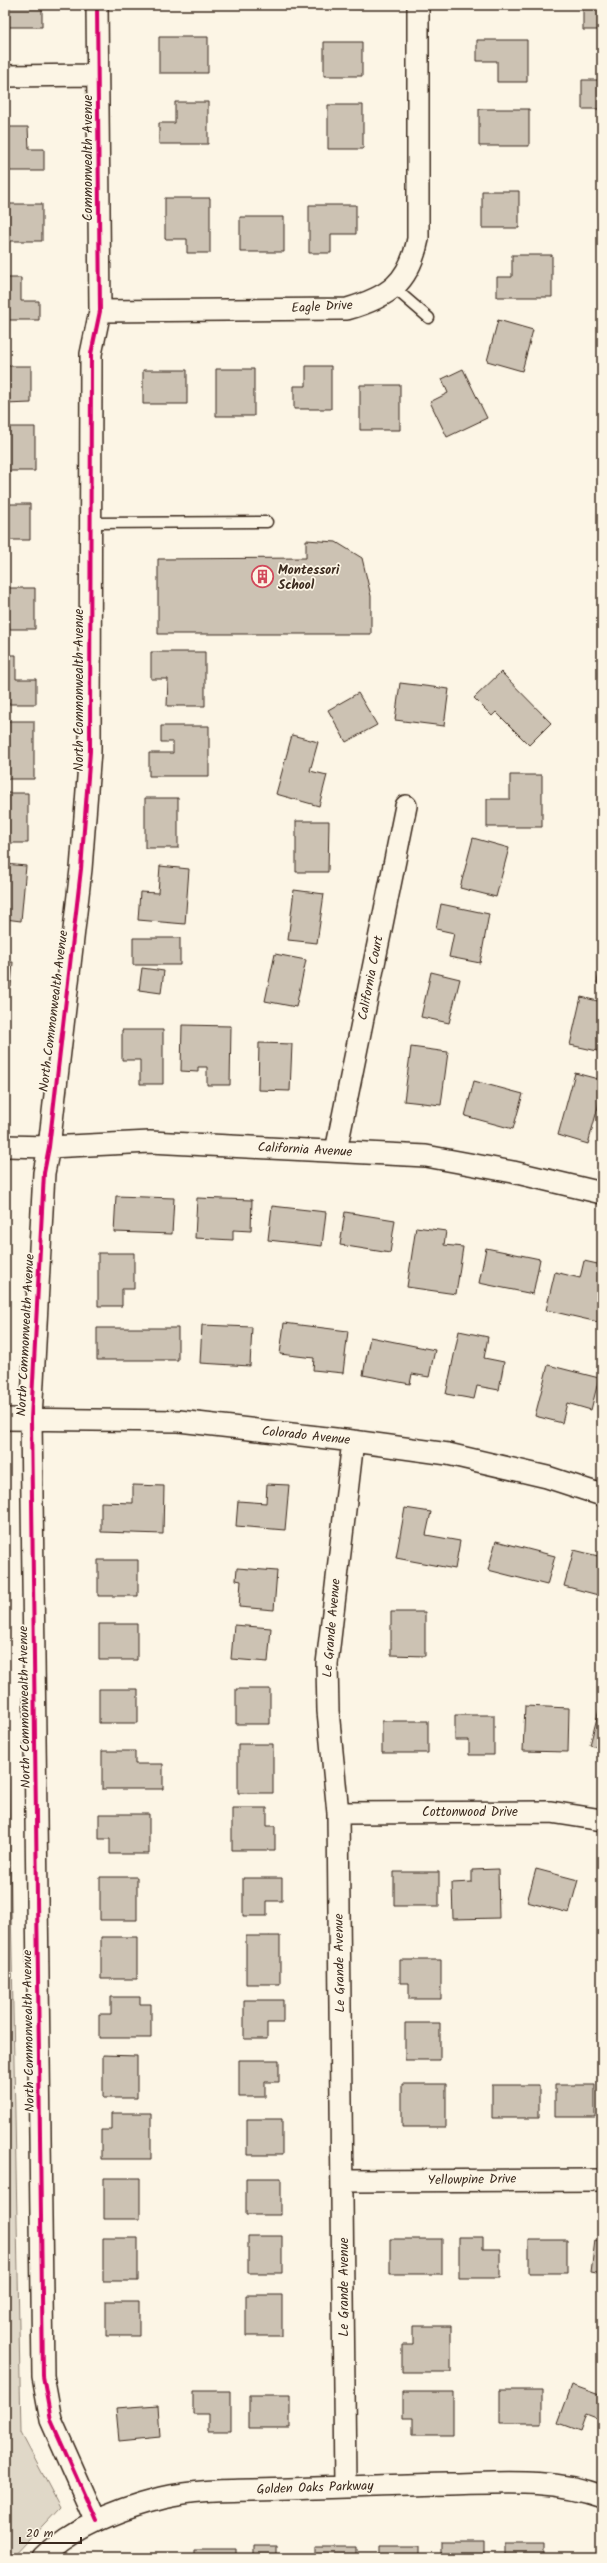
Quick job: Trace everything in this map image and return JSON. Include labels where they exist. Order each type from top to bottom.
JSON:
[{"type":"street","name":"Commonwealth Avenue","points":[[97,5],[100,311]]},
{"type":"street","name":"Eagle Drive","points":[[100,311],[347,309],[367,303],[393,287],[413,261],[418,238],[418,5]]},
{"type":"street","points":[[5,76],[97,75]]},
{"type":"street","name":"North Commonwealth Avenue","points":[[96,2521],[50,2420],[43,2376],[31,1419],[44,1173],[49,1147],[81,868],[90,752],[88,625],[91,523],[91,354],[100,311]]},
{"type":"street","name":"California Court","points":[[336,1151],[406,806]]},
{"type":"street","name":"California Avenue","points":[[5,1146],[49,1147],[150,1142],[426,1156],[514,1172],[602,1193]]},
{"type":"street","name":"Colorado Avenue","points":[[5,1419],[179,1421],[353,1441],[448,1454],[547,1477],[602,1495]]},
{"type":"street","name":"Le Grande Avenue","points":[[345,2486],[338,1814],[328,1711],[327,1664],[353,1441]]},
{"type":"street","name":"Cottonwood Drive","points":[[338,1814],[551,1812],[602,1820]]},
{"type":"street","name":"Yellowpine Drive","points":[[343,2181],[602,2180]]},
{"type":"street","name":"Golden Oaks Parkway","points":[[42,2558],[67,2538],[96,2521],[163,2498],[202,2493],[345,2486],[556,2484],[582,2489],[602,2496]]},
{"type":"lane","points":[[393,287],[429,318]]},
{"type":"lane","points":[[91,523],[267,522]]},
{"type":"shaded area","points":[[5,1584],[21,2433],[60,2507],[12,2558],[5,2558]]},
{"type":"building","points":[[7,5],[42,5],[42,27],[7,27]]},
{"type":"building","points":[[326,5],[362,5],[362,9],[326,8]]},
{"type":"building","points":[[528,5],[528,6],[479,6]]},
{"type":"building","points":[[583,8],[602,8],[602,30],[583,30]]},
{"type":"building","points":[[159,37],[208,37],[208,73],[159,73]]},
{"type":"building","points":[[477,40],[527,40],[527,82],[497,82],[497,61],[477,61]]},
{"type":"building","points":[[324,42],[362,42],[362,76],[324,76]]},
{"type":"building","points":[[582,80],[602,80],[602,109],[582,109]]},
{"type":"building","points":[[175,102],[208,102],[208,144],[159,144],[159,123],[175,123]]},
{"type":"building","points":[[328,105],[363,105],[363,149],[328,149]]},
{"type":"building","points":[[479,109],[529,109],[529,146],[479,146]]},
{"type":"building","points":[[5,127],[28,127],[29,149],[44,149],[44,171],[5,171]]},
{"type":"building","points":[[482,191],[519,191],[519,228],[482,228]]},
{"type":"building","points":[[165,198],[210,198],[210,253],[187,253],[187,239],[165,239]]},
{"type":"building","points":[[5,204],[42,204],[42,241],[5,241]]},
{"type":"building","points":[[309,205],[356,205],[356,234],[331,234],[331,253],[309,253]]},
{"type":"building","points":[[240,217],[284,217],[284,252],[240,252]]},
{"type":"building","points":[[512,255],[552,255],[552,297],[497,297],[497,277],[512,277]]},
{"type":"building","points":[[5,278],[21,278],[21,301],[39,301],[39,320],[5,320]]},
{"type":"building","points":[[498,320],[533,330],[522,371],[487,361]]},
{"type":"building","points":[[5,366],[31,366],[31,403],[5,404]]},
{"type":"building","points":[[306,366],[331,366],[331,409],[294,409],[294,386],[306,386]]},
{"type":"building","points":[[216,369],[254,369],[254,416],[216,416]]},
{"type":"building","points":[[463,369],[487,418],[447,437],[430,402],[448,393],[442,379]]},
{"type":"building","points":[[143,370],[187,370],[187,404],[143,404]]},
{"type":"building","points":[[360,385],[400,385],[400,430],[360,430]]},
{"type":"building","points":[[5,427],[35,427],[35,471],[5,471]]},
{"type":"building","points":[[5,504],[30,504],[30,540],[5,540]]},
{"type":"building","name":"Montessori School","points":[[306,540],[336,542],[362,558],[371,596],[371,634],[158,634],[158,559],[306,558]]},
{"type":"building","points":[[5,588],[35,588],[35,629],[5,629]]},
{"type":"building","points":[[151,652],[205,652],[205,706],[167,706],[168,679],[151,679]]},
{"type":"building","points":[[5,655],[16,655],[16,679],[36,679],[36,704],[5,704]]},
{"type":"building","points":[[501,672],[551,723],[529,745],[496,712],[492,716],[474,698]]},
{"type":"building","points":[[400,683],[449,689],[444,726],[395,720]]},
{"type":"building","points":[[358,693],[377,725],[346,742],[328,710]]},
{"type":"building","points":[[6,721],[34,721],[34,779],[6,779]]},
{"type":"building","points":[[161,726],[209,726],[209,776],[149,776],[149,753],[173,753],[173,742],[161,742]]},
{"type":"building","points":[[292,735],[318,742],[310,771],[327,775],[319,806],[276,794]]},
{"type":"building","points":[[510,775],[542,775],[542,827],[487,827],[487,799],[510,799]]},
{"type":"building","points":[[5,793],[28,793],[28,843],[5,843]]},
{"type":"building","points":[[145,798],[178,798],[178,848],[145,848]]},
{"type":"building","points":[[296,821],[329,821],[328,872],[296,872]]},
{"type":"building","points":[[473,838],[509,848],[496,897],[460,888]]},
{"type":"building","points":[[5,864],[26,866],[21,921],[5,919]]},
{"type":"building","points":[[160,866],[189,869],[185,924],[138,920],[140,892],[158,893]]},
{"type":"building","points":[[294,890],[324,894],[317,943],[288,940]]},
{"type":"building","points":[[441,904],[489,914],[480,963],[449,957],[454,933],[436,929]]},
{"type":"building","points":[[133,938],[180,938],[180,965],[133,965]]},
{"type":"building","points":[[275,954],[306,960],[296,1007],[265,1001]]},
{"type":"building","points":[[602,957],[602,984],[597,983]]},
{"type":"building","points":[[5,962],[13,962],[11,987],[5,987]]},
{"type":"building","points":[[142,968],[164,971],[161,993],[139,990]]},
{"type":"building","points":[[431,972],[460,979],[449,1023],[421,1017]]},
{"type":"building","points":[[581,997],[602,1002],[602,1052],[570,1045]]},
{"type":"building","points":[[182,1025],[231,1026],[230,1085],[207,1085],[207,1067],[198,1067],[198,1072],[181,1071]]},
{"type":"building","points":[[122,1030],[163,1030],[163,1084],[140,1084],[140,1060],[122,1060]]},
{"type":"building","points":[[259,1043],[292,1044],[290,1091],[258,1090]]},
{"type":"building","points":[[411,1047],[448,1052],[441,1105],[404,1101]]},
{"type":"building","points":[[575,1073],[602,1080],[602,1092],[588,1144],[558,1135]]},
{"type":"building","points":[[474,1081],[523,1094],[513,1129],[465,1116]]},
{"type":"building","points":[[116,1196],[174,1198],[172,1234],[114,1232]]},
{"type":"building","points":[[197,1198],[252,1200],[251,1231],[233,1230],[233,1240],[195,1238]]},
{"type":"building","points":[[272,1206],[326,1212],[322,1246],[268,1240]]},
{"type":"building","points":[[345,1212],[395,1220],[390,1253],[340,1245]]},
{"type":"building","points":[[416,1227],[446,1231],[444,1245],[463,1247],[456,1294],[407,1287]]},
{"type":"building","points":[[486,1248],[540,1259],[533,1294],[479,1283]]},
{"type":"building","points":[[98,1253],[134,1253],[134,1289],[122,1289],[122,1306],[98,1306]]},
{"type":"building","points":[[584,1261],[602,1265],[602,1303],[598,1322],[546,1310],[555,1272],[580,1278]]},
{"type":"building","points":[[284,1323],[348,1331],[343,1373],[313,1370],[314,1358],[280,1354]]},
{"type":"building","points":[[202,1325],[252,1327],[250,1366],[200,1363]]},
{"type":"building","points":[[97,1328],[178,1328],[178,1360],[97,1360]]},
{"type":"building","points":[[459,1331],[488,1337],[484,1358],[504,1362],[499,1390],[477,1386],[474,1399],[446,1394]]},
{"type":"building","points":[[370,1337],[435,1350],[429,1377],[412,1374],[410,1384],[363,1375]]},
{"type":"building","points":[[548,1365],[599,1378],[591,1410],[567,1403],[562,1423],[535,1416]]},
{"type":"building","points":[[267,1484],[289,1485],[285,1530],[236,1526],[238,1501],[266,1503]]},
{"type":"building","points":[[133,1485],[164,1486],[163,1534],[101,1532],[101,1502],[133,1503]]},
{"type":"building","points":[[405,1508],[431,1512],[426,1535],[460,1541],[455,1569],[396,1558]]},
{"type":"building","points":[[496,1541],[555,1556],[547,1585],[488,1570]]},
{"type":"building","points":[[574,1550],[602,1557],[602,1596],[564,1586]]},
{"type":"building","points":[[98,1560],[138,1560],[138,1596],[98,1596]]},
{"type":"building","points":[[237,1568],[277,1571],[274,1610],[239,1607],[241,1581],[236,1580]]},
{"type":"building","points":[[391,1612],[425,1612],[425,1656],[391,1655]]},
{"type":"building","points":[[99,1624],[137,1624],[137,1660],[99,1660]]},
{"type":"building","points":[[234,1625],[271,1628],[268,1662],[231,1659]]},
{"type":"building","points":[[99,1689],[138,1689],[138,1723],[99,1723]]},
{"type":"building","points":[[236,1689],[270,1689],[270,1724],[236,1724]]},
{"type":"building","points":[[525,1706],[569,1708],[568,1752],[523,1751]]},
{"type":"building","points":[[599,1710],[602,1710],[602,1748],[590,1745]]},
{"type":"building","points":[[455,1715],[494,1715],[494,1755],[469,1755],[469,1740],[455,1740]]},
{"type":"building","points":[[382,1721],[428,1721],[428,1753],[382,1753]]},
{"type":"building","points":[[238,1744],[273,1744],[273,1793],[238,1793]]},
{"type":"building","points":[[102,1751],[135,1751],[135,1764],[163,1764],[163,1789],[102,1789]]},
{"type":"building","points":[[232,1808],[267,1808],[267,1826],[275,1826],[275,1850],[232,1850]]},
{"type":"building","points":[[99,1814],[149,1814],[149,1854],[110,1854],[110,1839],[99,1839]]},
{"type":"building","points":[[498,1869],[499,1918],[453,1919],[452,1883],[472,1882],[472,1870]]},
{"type":"building","points":[[536,1869],[578,1880],[569,1913],[527,1902]]},
{"type":"building","points":[[394,1872],[439,1872],[439,1906],[394,1906]]},
{"type":"building","points":[[100,1877],[137,1877],[137,1920],[100,1920]]},
{"type":"building","points":[[243,1878],[282,1878],[282,1901],[267,1901],[267,1916],[243,1916]]},
{"type":"building","points":[[246,1936],[280,1936],[280,1984],[246,1984]]},
{"type":"building","points":[[101,1937],[137,1937],[137,1979],[101,1979]]},
{"type":"building","points":[[400,1960],[441,1960],[441,1999],[409,1999],[409,1983],[400,1983]]},
{"type":"building","points":[[111,1997],[140,1997],[140,2004],[151,2004],[151,2038],[99,2038],[99,2014],[111,2014]]},
{"type":"building","points":[[244,2000],[283,2000],[283,2023],[267,2023],[267,2039],[244,2039]]},
{"type":"building","points":[[405,2023],[440,2023],[440,2060],[405,2060]]},
{"type":"building","points":[[103,2055],[137,2056],[137,2098],[103,2098]]},
{"type":"building","points":[[239,2060],[279,2060],[279,2082],[265,2082],[265,2097],[239,2097]]},
{"type":"building","points":[[402,2084],[446,2084],[446,2127],[402,2127]]},
{"type":"building","points":[[492,2085],[539,2085],[539,2118],[492,2118]]},
{"type":"building","points":[[555,2085],[595,2085],[595,2117],[555,2117]]},
{"type":"building","points":[[111,2113],[151,2113],[151,2159],[101,2159],[101,2130],[111,2130]]},
{"type":"building","points":[[247,2119],[282,2119],[282,2155],[247,2155]]},
{"type":"building","points":[[104,2178],[140,2178],[140,2219],[104,2219]]},
{"type":"building","points":[[246,2178],[281,2178],[281,2215],[246,2215]]},
{"type":"building","points":[[248,2236],[282,2236],[282,2273],[248,2273]]},
{"type":"building","points":[[459,2237],[483,2237],[483,2249],[500,2249],[500,2278],[459,2278]]},
{"type":"building","points":[[103,2238],[138,2238],[138,2281],[103,2281]]},
{"type":"building","points":[[390,2239],[442,2239],[442,2274],[390,2274]]},
{"type":"building","points":[[529,2240],[567,2240],[567,2273],[529,2273]]},
{"type":"building","points":[[595,2240],[602,2241],[602,2274],[591,2272]]},
{"type":"building","points":[[246,2295],[282,2295],[282,2336],[246,2336]]},
{"type":"building","points":[[106,2301],[139,2301],[139,2336],[106,2336]]},
{"type":"building","points":[[413,2326],[451,2326],[451,2372],[402,2372],[402,2345],[413,2345]]},
{"type":"building","points":[[572,2385],[602,2396],[602,2411],[599,2419],[586,2414],[580,2431],[558,2423]]},
{"type":"building","points":[[500,2390],[542,2390],[542,2423],[500,2423]]},
{"type":"building","points":[[193,2391],[231,2391],[231,2431],[208,2431],[208,2414],[193,2414]]},
{"type":"building","points":[[403,2392],[453,2392],[453,2435],[413,2435],[413,2418],[403,2418]]},
{"type":"building","points":[[249,2395],[290,2395],[290,2428],[249,2428]]},
{"type":"building","points":[[158,2405],[160,2437],[119,2441],[116,2408]]},
{"type":"building","points":[[440,2542],[483,2542],[483,2558],[440,2558]]},
{"type":"building","points":[[505,2544],[544,2544],[544,2558],[505,2558]]},
{"type":"building","points":[[254,2546],[277,2546],[277,2556],[294,2558],[254,2558]]},
{"type":"building","points":[[380,2546],[419,2546],[419,2558],[380,2558]]},
{"type":"building","points":[[316,2547],[356,2547],[356,2558],[316,2558]]},
{"type":"building","points":[[195,2549],[236,2549],[236,2558],[195,2558]]},
{"type":"cycle path","points":[[96,2521],[51,2420],[43,2376],[31,1419],[44,1173],[49,1147],[81,869],[90,751],[91,354],[100,311],[97,5]]},
{"type":"place","name":"Montessori School","points":[[262,577]]}]
